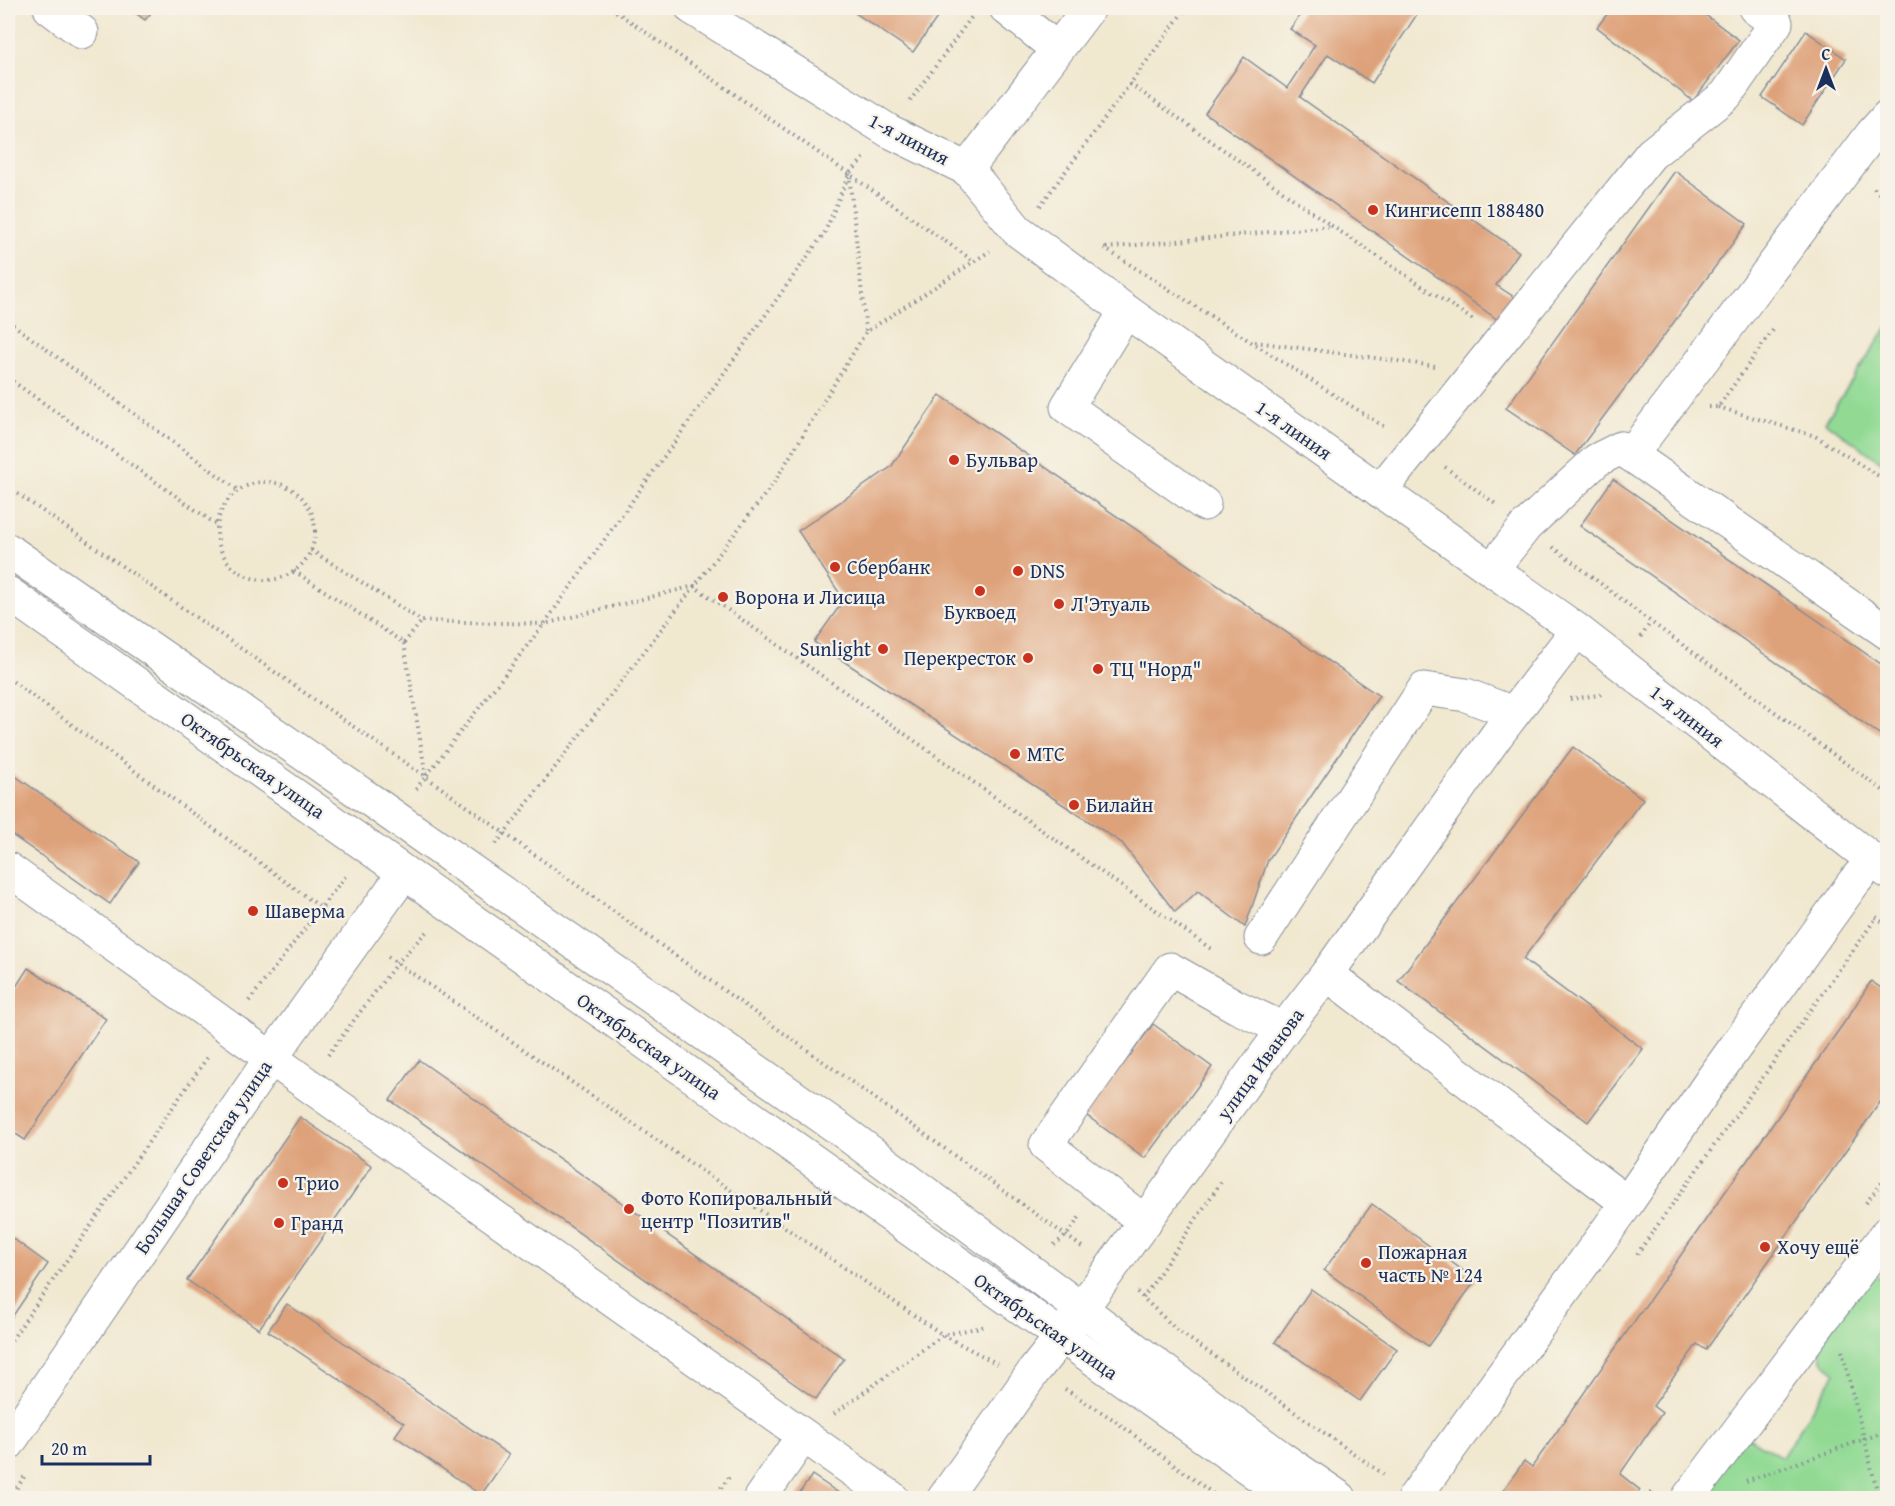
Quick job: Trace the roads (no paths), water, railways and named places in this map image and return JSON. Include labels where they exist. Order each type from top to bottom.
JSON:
[{"type":"street","points":[[50,8],[82,32]]},
{"type":"street","name":"1-я линия","points":[[692,8],[889,130],[967,169],[1017,230],[1126,311],[1577,630],[1880,867]]},
{"type":"street","points":[[1006,8],[1057,49]]},
{"type":"street","points":[[967,169],[1089,8]]},
{"type":"street","points":[[1380,491],[1652,154],[1726,95],[1776,23],[1755,8]]},
{"type":"street","points":[[1631,455],[1887,116]]},
{"type":"street","points":[[1126,311],[1067,407],[1204,504]]},
{"type":"street","points":[[1492,569],[1526,526],[1597,460],[1621,448],[1887,633]]},
{"type":"street","points":[[8,550],[376,804],[840,1130],[1280,1457],[1340,1498]]},
{"type":"street","name":"Октябрьская улица","points":[[8,593],[1291,1498]]},
{"type":"street","name":"улица Иванова","points":[[944,1498],[1284,1029],[1327,975],[1513,713],[1577,630]]},
{"type":"street","points":[[1261,938],[1424,689],[1466,695],[1513,713]]},
{"type":"street","points":[[1415,1497],[1854,882],[1880,867]]},
{"type":"street","points":[[8,869],[891,1498]]},
{"type":"street","name":"Большая Советская улица","points":[[8,1444],[271,1058],[404,873]]},
{"type":"street","points":[[1144,1222],[1046,1145],[1170,969],[1237,1007],[1284,1029]]},
{"type":"street","points":[[1327,975],[1627,1203]]},
{"type":"street","points":[[1688,1498],[1887,1232]]},
{"type":"street","points":[[760,1498],[803,1436]]},
{"type":"place","name":"Кингисепп 188480","points":[[1373,210]]},
{"type":"place","name":"Бульвар","points":[[954,460]]},
{"type":"place","name":"Сбербанк","points":[[835,567]]},
{"type":"place","name":"DNS","points":[[1018,571]]},
{"type":"place","name":"Буквоед","points":[[980,591]]},
{"type":"place","name":"Ворона и Лисица","points":[[723,597]]},
{"type":"place","name":"Л'Этуаль","points":[[1059,604]]},
{"type":"place","name":"Sunlight","points":[[883,649]]},
{"type":"place","name":"Перекресток","points":[[1028,658]]},
{"type":"place","name":"ТЦ \"Норд\"","points":[[1098,669]]},
{"type":"place","name":"МТС","points":[[1015,754]]},
{"type":"place","name":"Билайн","points":[[1074,805]]},
{"type":"place","name":"Шаверма","points":[[253,911]]},
{"type":"place","name":"Трио","points":[[283,1183]]},
{"type":"place","name":"Фото Копировальный центр \"Позитив\"","points":[[629,1209]]},
{"type":"place","name":"Гранд","points":[[279,1223]]},
{"type":"place","name":"Хочу ещё","points":[[1765,1247]]},
{"type":"place","name":"Пожарная часть № 124","points":[[1366,1263]]}]
